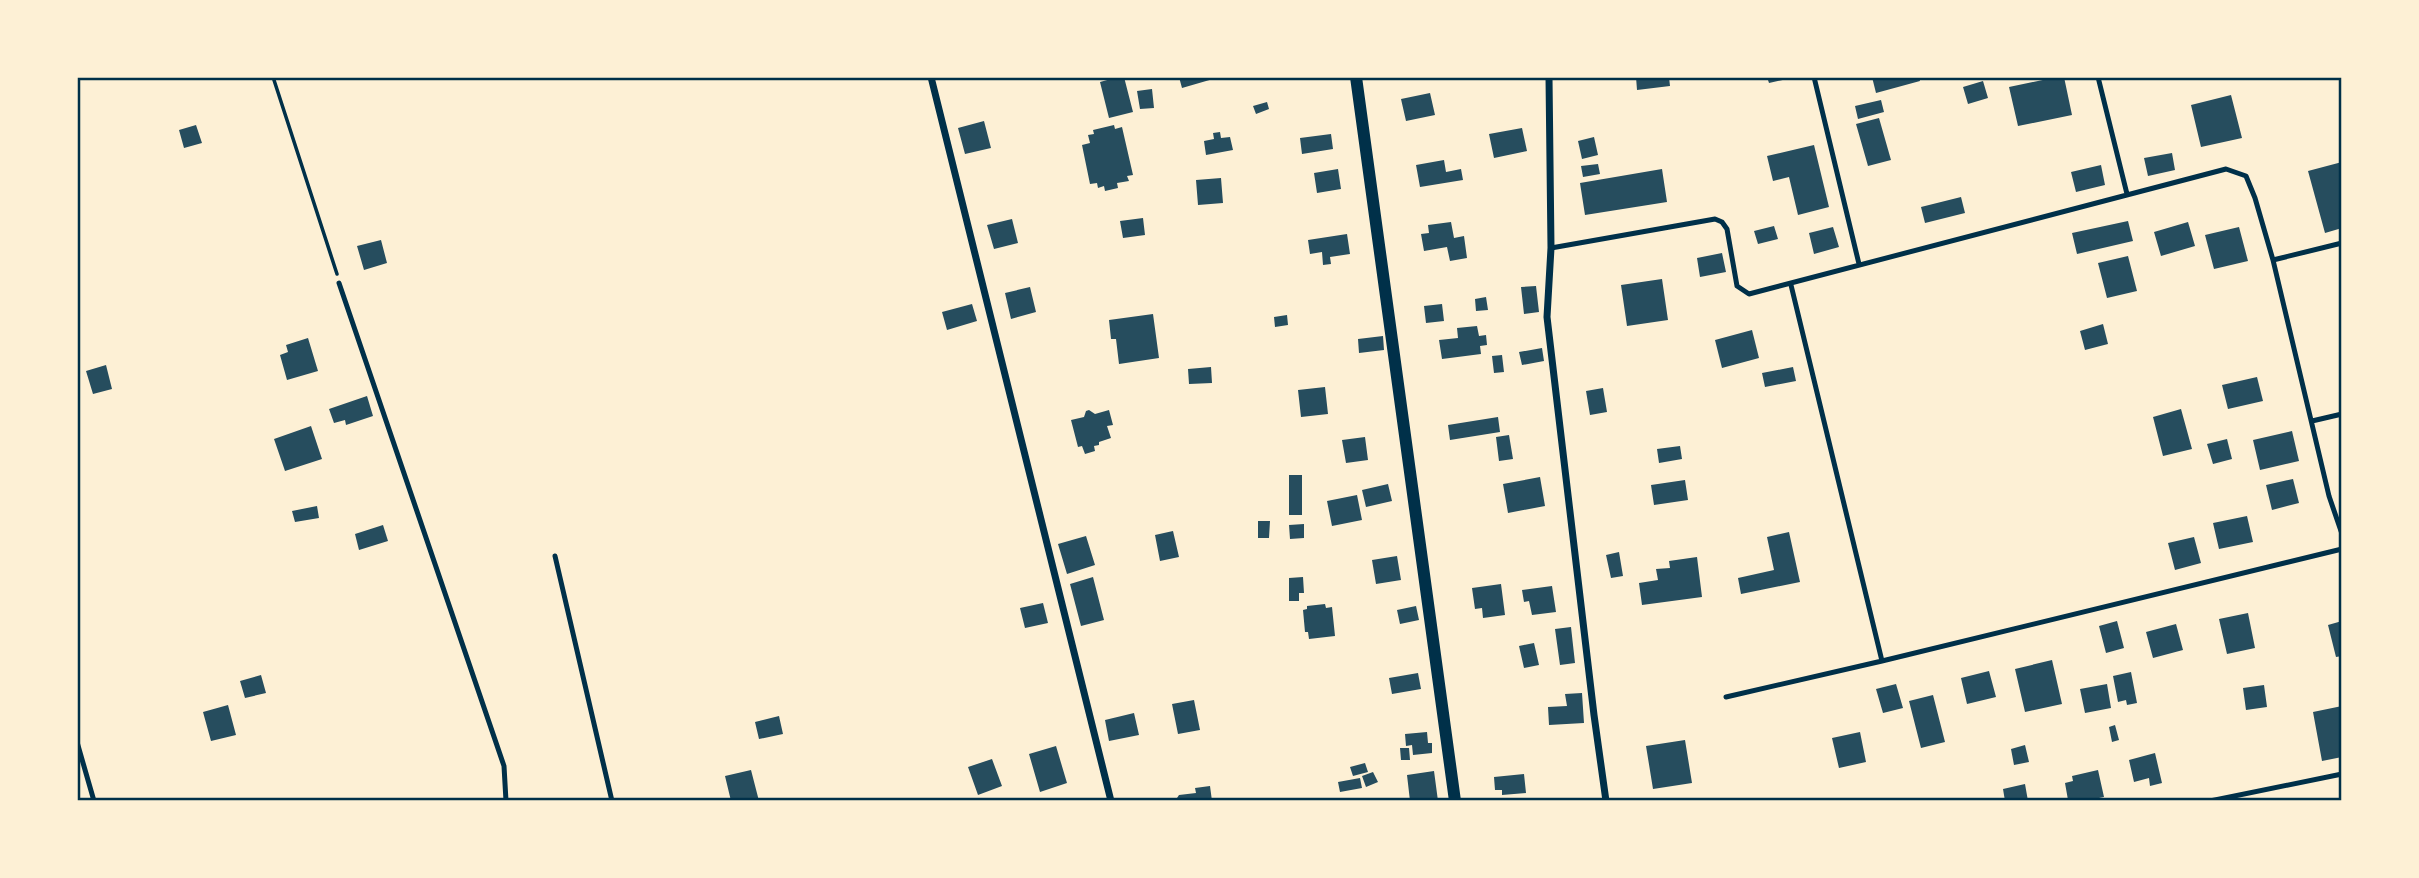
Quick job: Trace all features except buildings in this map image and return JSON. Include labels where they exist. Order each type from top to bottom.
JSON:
[{"type":"street","points":[[931,77],[1111,801]]},
{"type":"street","points":[[1356,77],[1455,801]]},
{"type":"street","points":[[1549,77],[1551,248],[1547,317],[1606,801]]},
{"type":"lane","points":[[1814,77],[1859,264]]},
{"type":"lane","points":[[2098,77],[2127,194]]},
{"type":"lane","points":[[1551,248],[1714,219],[1722,222],[1727,229],[1737,286],[1749,294],[2226,169],[2246,176],[2273,260],[2329,496],[2342,534]]},
{"type":"lane","points":[[2273,260],[2342,243]]},
{"type":"lane","points":[[339,283],[503,766],[506,801]]},
{"type":"lane","points":[[1791,285],[1882,661]]},
{"type":"lane","points":[[2312,421],[2342,414]]},
{"type":"lane","points":[[1726,697],[2342,549]]},
{"type":"lane","points":[[555,556],[612,801]]},
{"type":"lane","points":[[77,743],[94,801]]},
{"type":"lane","points":[[2210,801],[2342,774]]},
{"type":"path","points":[[273,77],[339,283]]}]
